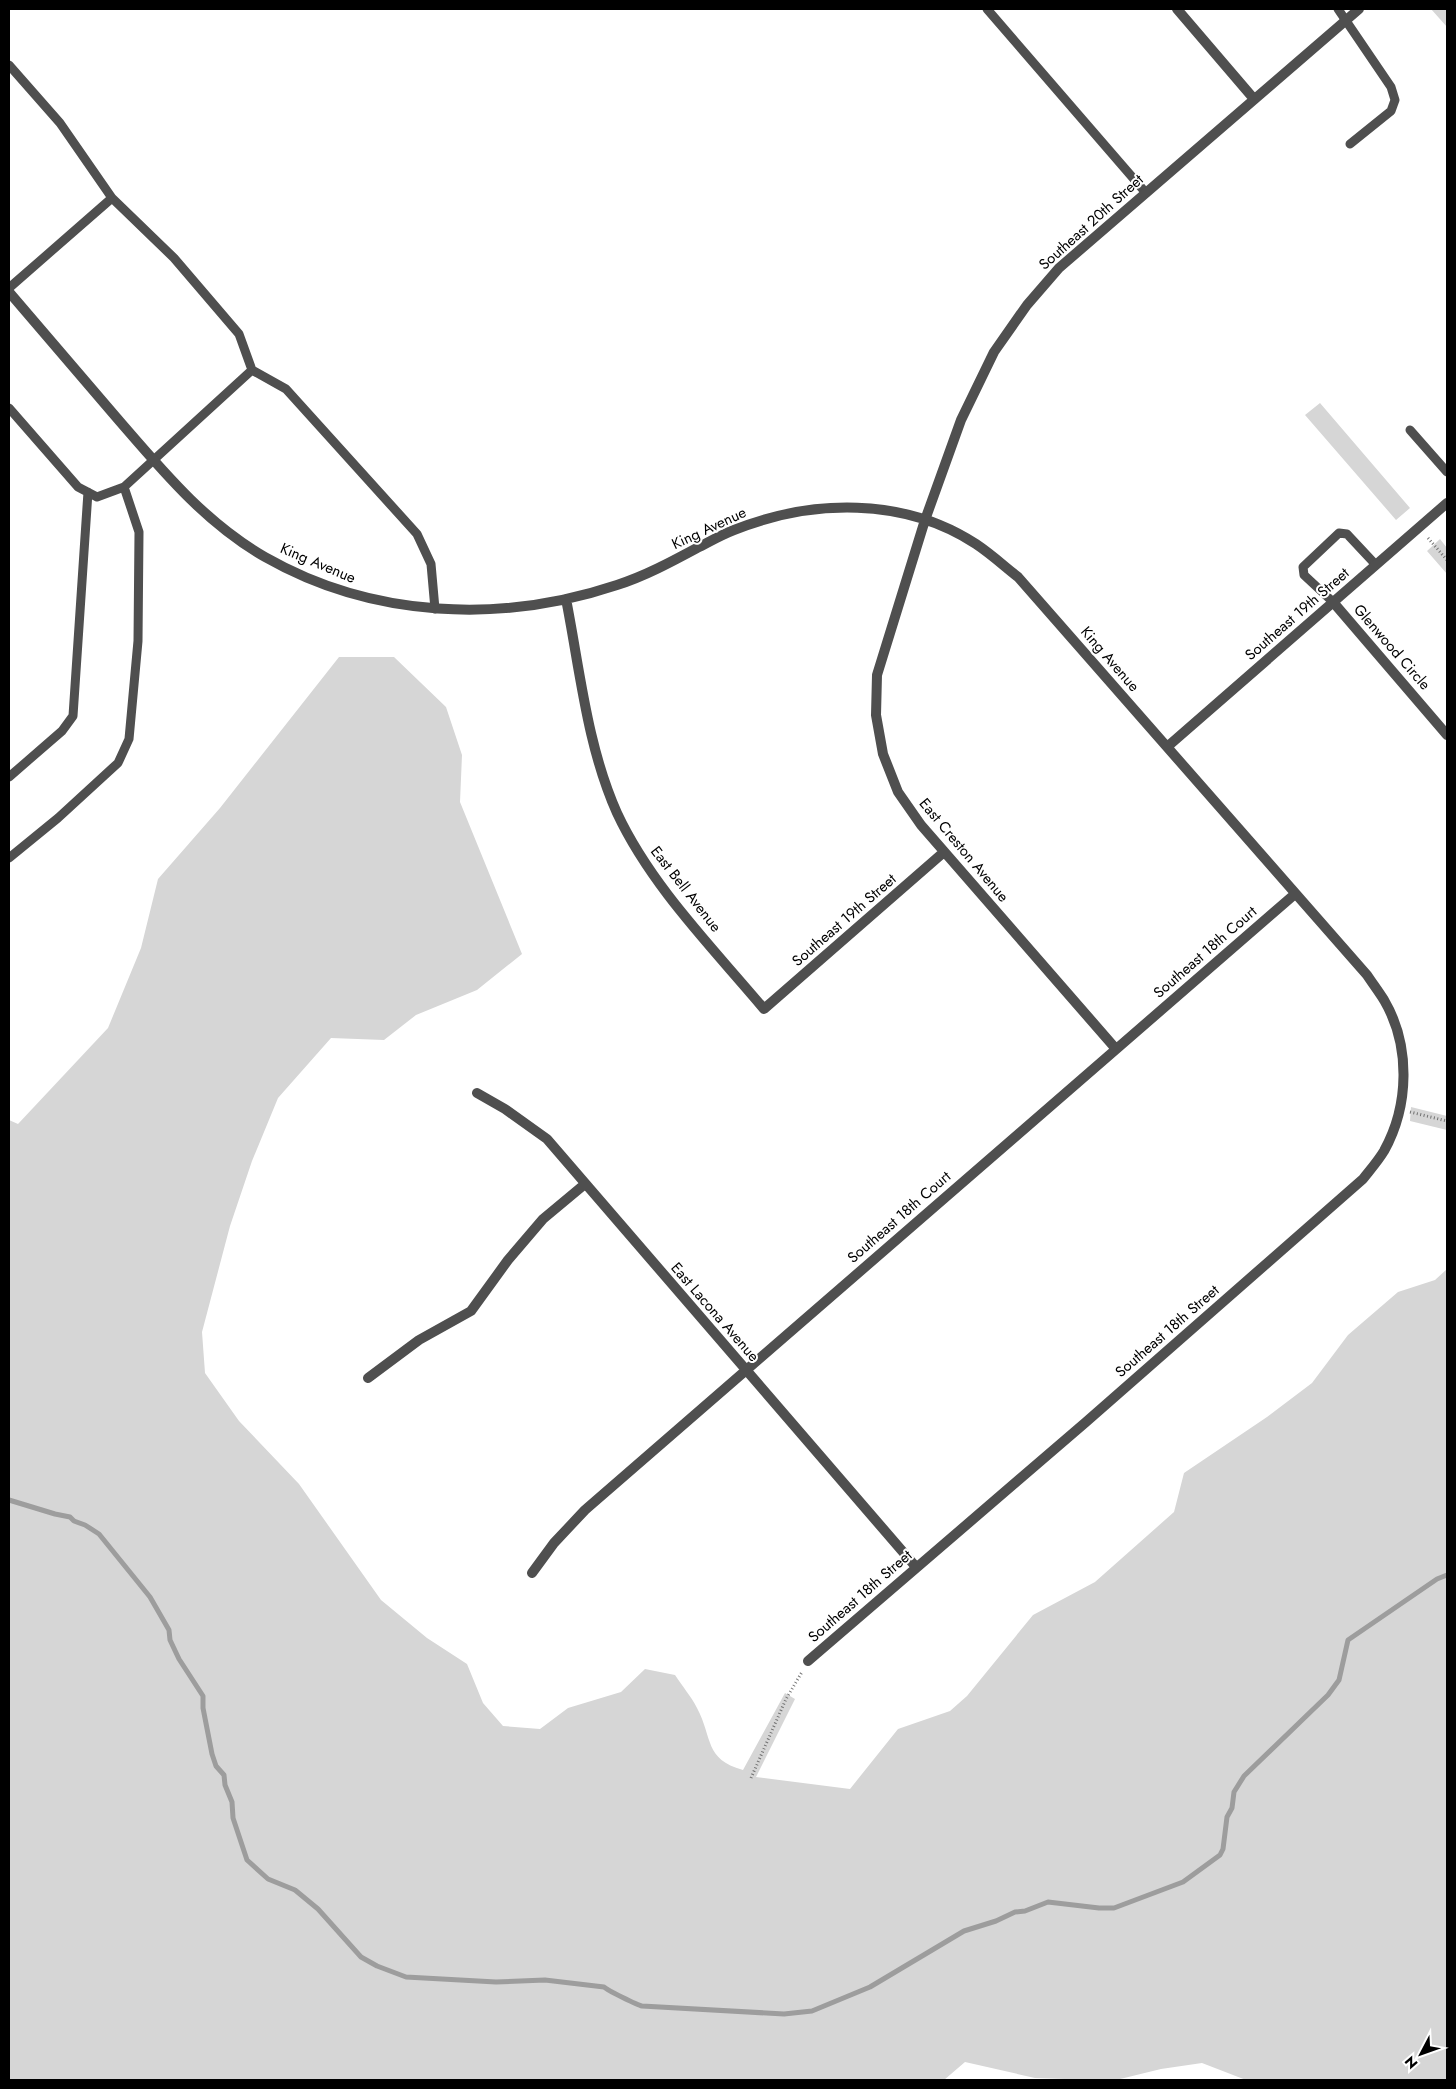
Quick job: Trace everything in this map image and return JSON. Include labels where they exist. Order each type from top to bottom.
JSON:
[{"type":"street","points":[[1177,9],[1254,99]]},
{"type":"street","name":"Southeast 20th Street","points":[[925,520],[961,420],[994,352],[1027,305],[1059,268],[1359,9]]},
{"type":"street","name":"King Avenue","points":[[9,292],[153,460],[197,507],[229,533],[264,556],[300,575],[339,590],[379,601],[436,609],[474,610],[513,608],[566,599],[617,585],[663,566],[732,530],[788,512],[846,506],[881,508],[925,520],[955,532],[977,544],[1018,577],[1356,964]]},
{"type":"street","name":"Southeast 19th Street","points":[[1167,747],[1447,503]]},
{"type":"street","name":"East Creston Avenue","points":[[925,520],[877,675],[876,715],[883,754],[898,792],[921,825],[1116,1050]]},
{"type":"street","name":"East Bell Avenue","points":[[566,599],[592,736],[602,775],[617,812],[635,848],[657,881],[764,1009]]},
{"type":"street","name":"Glenwood Circle","points":[[1333,602],[1447,735]]},
{"type":"street","name":"Southeast 19th Street","points":[[764,1009],[944,852]]},
{"type":"street","name":"Southeast 18th Court","points":[[532,1573],[554,1544],[585,1510],[1295,894]]},
{"type":"street","name":"Southeast 18th Street","points":[[808,1661],[1093,1416],[1363,1179],[1390,1140],[1400,1109],[1404,1078],[1398,1030],[1385,1001],[1367,975],[1356,964]]},
{"type":"street","name":"East Lacona Avenue","points":[[477,1093],[505,1109],[547,1139],[916,1567]]},
{"type":"street","points":[[368,1378],[419,1340],[471,1311],[508,1260],[544,1219],[585,1184]]},
{"type":"lane","points":[[987,9],[1146,193]]},
{"type":"lane","points":[[1338,9],[1392,87],[1395,100],[1391,111],[1350,144]]},
{"type":"lane","points":[[9,65],[60,123],[112,198],[174,258],[239,334],[252,370],[286,389],[417,534],[431,564],[436,609]]},
{"type":"lane","points":[[9,288],[112,198]]},
{"type":"lane","points":[[9,408],[78,487],[97,497],[124,487],[252,370]]},
{"type":"lane","points":[[1410,430],[1447,472]]},
{"type":"lane","points":[[9,858],[58,818],[118,763],[129,739],[138,641],[139,532],[124,487]]},
{"type":"lane","points":[[9,777],[62,731],[73,716],[88,492]]},
{"type":"lane","points":[[1333,602],[1304,575],[1303,567],[1339,533],[1347,534],[1376,565]]},
{"type":"path","points":[[1419,528],[1447,560]]},
{"type":"path","points":[[1400,1109],[1447,1121]]},
{"type":"path","points":[[751,1778],[786,1699],[808,1661]]},
{"type":"shaded area","points":[[1431,9],[1447,9],[1447,27]]},
{"type":"shaded area","points":[[1320,403],[1410,508],[1396,520],[1305,415]]},
{"type":"shaded area","points":[[1440,539],[1447,548],[1447,574],[1427,551]]},
{"type":"shaded area","points":[[339,657],[394,657],[446,707],[462,755],[460,802],[522,954],[477,990],[416,1015],[384,1040],[331,1038],[278,1098],[252,1161],[230,1226],[202,1332],[205,1373],[239,1421],[299,1484],[381,1600],[427,1638],[467,1664],[483,1703],[503,1726],[540,1729],[568,1708],[621,1692],[645,1669],[675,1675],[697,1708],[711,1746],[716,1753],[722,1760],[743,1770],[785,1693],[795,1699],[756,1777],[850,1789],[898,1729],[950,1711],[967,1696],[1033,1615],[1095,1582],[1174,1512],[1184,1473],[1267,1417],[1312,1383],[1348,1335],[1398,1292],[1435,1280],[1447,1269],[1447,2080],[1246,2080],[1202,2063],[1161,2069],[1116,2080],[1035,2078],[965,2062],[944,2080],[9,2080],[9,1120],[18,1124],[108,1028],[141,948],[158,879],[220,808]]},
{"type":"shaded area","points":[[1411,1107],[1447,1116],[1447,1130],[1410,1121]]},
{"type":"waterway","points":[[9,1500],[70,1517],[99,1534],[150,1597],[169,1630],[170,1640],[179,1659],[203,1696],[203,1708],[212,1754],[216,1766],[224,1775],[225,1785],[232,1802],[233,1818],[247,1860],[268,1879],[295,1890],[318,1909],[361,1957],[377,1966],[406,1977],[496,1982],[545,1980],[604,1987],[642,2006],[784,2014],[812,2011],[870,1987],[964,1931],[996,1921],[1015,1912],[1025,1911],[1048,1902],[1114,1908],[1183,1882],[1220,1855],[1223,1849],[1227,1817],[1232,1808],[1234,1792],[1244,1776],[1328,1695],[1339,1680],[1348,1640],[1437,1579],[1447,1575]]}]
